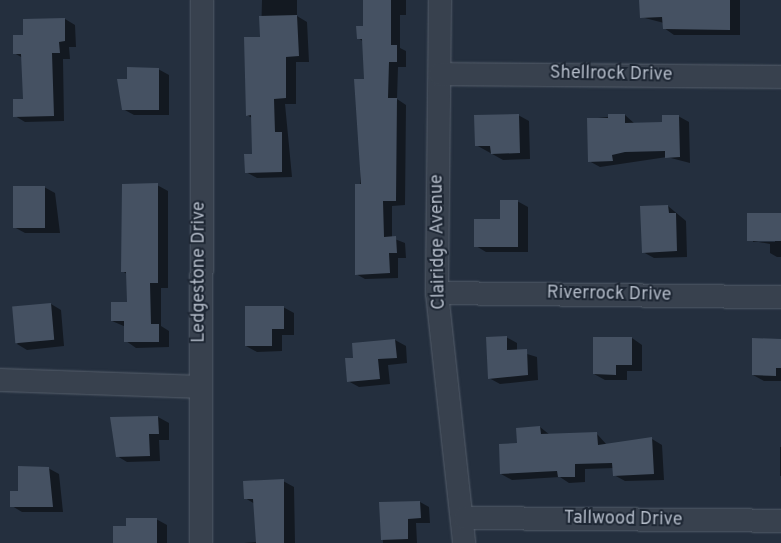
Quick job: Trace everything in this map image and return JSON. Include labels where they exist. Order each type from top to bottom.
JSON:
[{"type":"street","name":"Ledgestone Drive","points":[[200,543],[199,387],[202,0]]},
{"type":"street","name":"Clairidge Avenue","points":[[440,0],[437,293],[465,518],[464,543]]},
{"type":"street","name":"Shellrock Drive","points":[[440,74],[781,77]]},
{"type":"street","name":"Riverrock Drive","points":[[437,293],[781,297]]},
{"type":"street","points":[[0,380],[199,387]]},
{"type":"street","name":"Tallwood Drive","points":[[465,518],[781,521]]},
{"type":"building","points":[[363,0],[391,0],[391,45],[397,45],[397,62],[389,62],[388,98],[397,98],[396,201],[383,201],[384,237],[396,236],[397,253],[389,253],[390,273],[355,275],[355,184],[361,184],[354,79],[364,79],[362,39],[357,39],[356,26],[363,26]]},
{"type":"building","points":[[639,0],[730,0],[730,30],[663,29],[662,17],[640,18]]},
{"type":"building","points":[[297,15],[299,56],[286,57],[286,98],[274,99],[275,132],[282,132],[282,172],[245,173],[244,154],[252,154],[251,115],[246,116],[244,37],[260,37],[259,16]]},
{"type":"building","points":[[65,18],[65,41],[59,42],[60,53],[52,53],[54,116],[13,117],[13,99],[23,99],[21,54],[13,54],[13,35],[23,35],[23,19]]},
{"type":"building","points":[[127,67],[159,68],[159,110],[122,110],[117,79],[127,79]]},
{"type":"building","points":[[519,114],[520,153],[491,154],[490,146],[475,146],[474,115]]},
{"type":"building","points":[[608,114],[625,114],[625,123],[662,122],[662,115],[679,115],[680,157],[665,158],[665,151],[625,152],[612,155],[613,161],[588,162],[587,118],[608,118]]},
{"type":"building","points":[[158,183],[158,283],[150,283],[151,324],[159,324],[159,342],[124,342],[124,321],[111,321],[111,302],[127,302],[126,272],[121,272],[122,184]]},
{"type":"building","points":[[13,186],[45,186],[45,228],[13,228]]},
{"type":"building","points":[[500,200],[518,200],[518,247],[474,247],[474,219],[500,219]]},
{"type":"building","points":[[668,205],[669,213],[676,213],[677,251],[642,253],[640,206]]},
{"type":"building","points":[[747,213],[781,213],[781,241],[747,241]]},
{"type":"building","points":[[51,303],[54,340],[15,343],[12,306]]},
{"type":"building","points":[[245,306],[284,306],[284,329],[272,329],[272,346],[245,346]]},
{"type":"building","points":[[507,336],[507,350],[527,349],[528,375],[488,379],[486,337]]},
{"type":"building","points":[[593,337],[632,337],[632,365],[616,365],[616,375],[593,374]]},
{"type":"building","points":[[752,338],[781,339],[781,368],[776,368],[776,376],[752,375]]},
{"type":"building","points":[[395,339],[397,358],[378,359],[380,379],[347,382],[345,358],[353,358],[352,343]]},
{"type":"building","points":[[158,416],[159,434],[149,434],[150,456],[116,457],[110,417]]},
{"type":"building","points":[[540,426],[541,434],[597,432],[598,445],[652,437],[654,474],[613,476],[612,463],[575,464],[575,477],[558,477],[557,471],[500,474],[499,444],[517,443],[516,428]]},
{"type":"building","points":[[18,466],[49,467],[53,507],[10,507],[10,491],[18,491]]},
{"type":"building","points":[[284,479],[284,543],[256,543],[253,499],[244,499],[243,481]]},
{"type":"building","points":[[420,501],[421,518],[408,519],[408,539],[381,540],[379,502]]},
{"type":"building","points":[[126,518],[157,518],[157,543],[113,543],[113,526],[126,526]]}]
